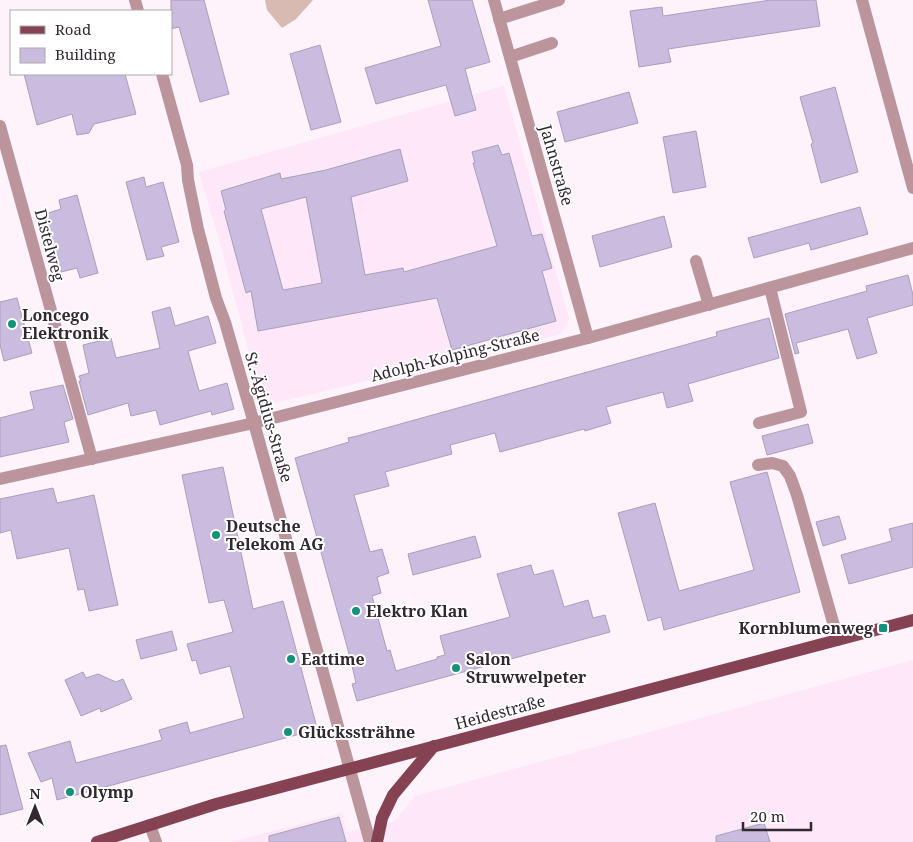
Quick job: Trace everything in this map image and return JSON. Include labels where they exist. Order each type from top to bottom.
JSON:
[{"type":"main road","name":"Heidestraße","points":[[97,842],[216,804],[913,620]]},
{"type":"main road","points":[[377,842],[382,818],[393,795],[434,746]]},
{"type":"street","name":"Jahnstraße","points":[[494,0],[588,338]]},
{"type":"street","points":[[499,19],[559,0]]},
{"type":"street","points":[[862,0],[913,188]]},
{"type":"street","points":[[510,57],[552,44]]},
{"type":"street","name":"St.-Ägidius-Straße","points":[[162,75],[186,165],[196,219],[216,298],[225,322],[254,423],[370,842]]},
{"type":"street","name":"Distelweg","points":[[0,126],[92,459]]},
{"type":"street","name":"Adolph-Kolping-Straße","points":[[0,479],[254,423],[588,338],[913,248]]},
{"type":"street","points":[[696,261],[708,305]]},
{"type":"street","points":[[759,423],[801,412],[770,288]]},
{"type":"street","points":[[758,465],[772,463],[783,466],[790,476],[838,640]]},
{"type":"street","points":[[150,825],[156,842]]},
{"type":"shaded area","points":[[265,0],[313,0],[296,19],[282,28],[267,10]]},
{"type":"shaded area","points":[[504,86],[569,319],[561,334],[275,403],[260,394],[199,172]]},
{"type":"shaded area","points":[[913,660],[913,842],[231,842],[342,813],[347,832],[394,822],[415,796]]},
{"type":"building","points":[[171,0],[204,0],[229,94],[200,102],[179,27],[172,29]]},
{"type":"building","points":[[428,0],[472,0],[490,62],[465,69],[476,110],[455,116],[446,85],[376,104],[365,68],[441,46]]},
{"type":"building","points":[[771,0],[816,0],[820,26],[668,49],[671,62],[639,67],[630,11],[662,7],[663,16]]},
{"type":"building","points":[[320,45],[341,122],[311,130],[290,54]]},
{"type":"building","points":[[24,75],[125,75],[136,114],[94,124],[89,133],[77,135],[72,114],[37,125]]},
{"type":"building","points":[[835,87],[858,172],[821,183],[811,144],[813,143],[800,97]]},
{"type":"building","points":[[629,92],[638,123],[565,142],[557,112]]},
{"type":"building","points":[[696,131],[706,187],[673,193],[663,137]]},
{"type":"building","points":[[498,145],[502,155],[509,153],[532,236],[542,234],[552,268],[542,271],[556,321],[452,350],[437,298],[258,331],[251,291],[246,293],[224,211],[226,210],[221,191],[280,173],[281,179],[326,170],[400,149],[408,181],[351,197],[365,275],[403,268],[404,272],[497,246],[473,163],[475,163],[472,152]],"holes":[[[306,197],[322,283],[283,290],[261,209]]]},
{"type":"building","points":[[144,177],[146,187],[163,182],[179,242],[161,247],[164,256],[147,260],[126,182]]},
{"type":"building","points":[[77,195],[98,273],[80,278],[77,268],[61,272],[45,214],[61,209],[59,200]]},
{"type":"building","points":[[860,207],[868,234],[811,250],[809,243],[754,258],[748,238]]},
{"type":"building","points":[[664,216],[672,247],[600,267],[592,236]]},
{"type":"building","points":[[908,275],[913,295],[913,305],[867,318],[877,353],[857,359],[848,329],[796,343],[799,353],[795,354],[785,314],[867,291],[866,286]]},
{"type":"building","name":"Loncego Elektronik","points":[[17,298],[32,353],[4,361],[0,345],[0,302]]},
{"type":"building","points":[[170,307],[175,326],[208,316],[216,343],[188,351],[199,391],[227,383],[234,409],[212,415],[211,411],[160,425],[156,410],[131,416],[128,403],[88,415],[79,381],[81,381],[79,376],[89,373],[83,345],[111,338],[116,358],[160,348],[152,312]]},
{"type":"building","points":[[769,318],[779,358],[688,384],[693,401],[667,408],[663,392],[606,407],[611,423],[500,452],[495,433],[450,445],[452,454],[385,472],[389,486],[354,495],[370,552],[382,549],[389,573],[377,577],[381,593],[372,596],[387,651],[390,650],[396,671],[445,655],[440,636],[510,617],[497,574],[531,565],[534,575],[553,570],[564,607],[588,600],[593,618],[605,615],[610,632],[357,701],[352,684],[356,683],[351,661],[295,458],[349,442],[348,438],[717,336],[716,332]]},
{"type":"building","points":[[63,385],[73,419],[64,422],[69,442],[0,457],[0,418],[34,409],[30,392]]},
{"type":"building","points":[[808,424],[813,443],[767,455],[762,436]]},
{"type":"building","points":[[223,467],[253,609],[283,601],[316,724],[311,731],[57,800],[52,778],[41,782],[28,753],[70,741],[76,763],[162,740],[159,730],[187,722],[190,733],[244,718],[230,666],[200,674],[196,660],[192,661],[187,644],[233,632],[224,600],[209,603],[182,475]]},
{"type":"building","points":[[767,472],[800,592],[664,630],[661,617],[648,621],[618,513],[655,503],[679,591],[754,570],[730,482]]},
{"type":"building","points":[[53,488],[57,503],[94,495],[118,605],[89,611],[84,589],[78,590],[69,548],[17,559],[11,530],[0,533],[0,499]]},
{"type":"building","points":[[839,516],[846,539],[823,546],[816,522]]},
{"type":"building","points":[[913,523],[913,567],[849,584],[841,555],[892,541],[889,529]]},
{"type":"building","points":[[475,536],[481,557],[413,575],[408,554]]},
{"type":"building","points":[[172,631],[177,650],[141,659],[136,640]]},
{"type":"building","points":[[83,672],[86,678],[98,674],[116,682],[123,679],[132,699],[101,712],[100,708],[81,716],[65,680]]},
{"type":"building","points":[[6,745],[23,809],[0,815],[0,746]]},
{"type":"building","points":[[339,817],[346,842],[269,842],[269,836]]},
{"type":"building","points":[[764,823],[770,842],[716,842],[716,836]]},
{"type":"place","name":"Loncego Elektronik","points":[[12,324]]},
{"type":"place","name":"Deutsche Telekom AG","points":[[216,535]]},
{"type":"place","name":"Elektro Klan","points":[[356,611]]},
{"type":"place","name":"Kornblumenweg","points":[[883,628]]},
{"type":"place","name":"Eattime","points":[[291,659]]},
{"type":"place","name":"Salon Struwwelpeter","points":[[456,668]]},
{"type":"place","name":"Glückssträhne","points":[[288,732]]},
{"type":"place","name":"Olymp","points":[[70,792]]}]
